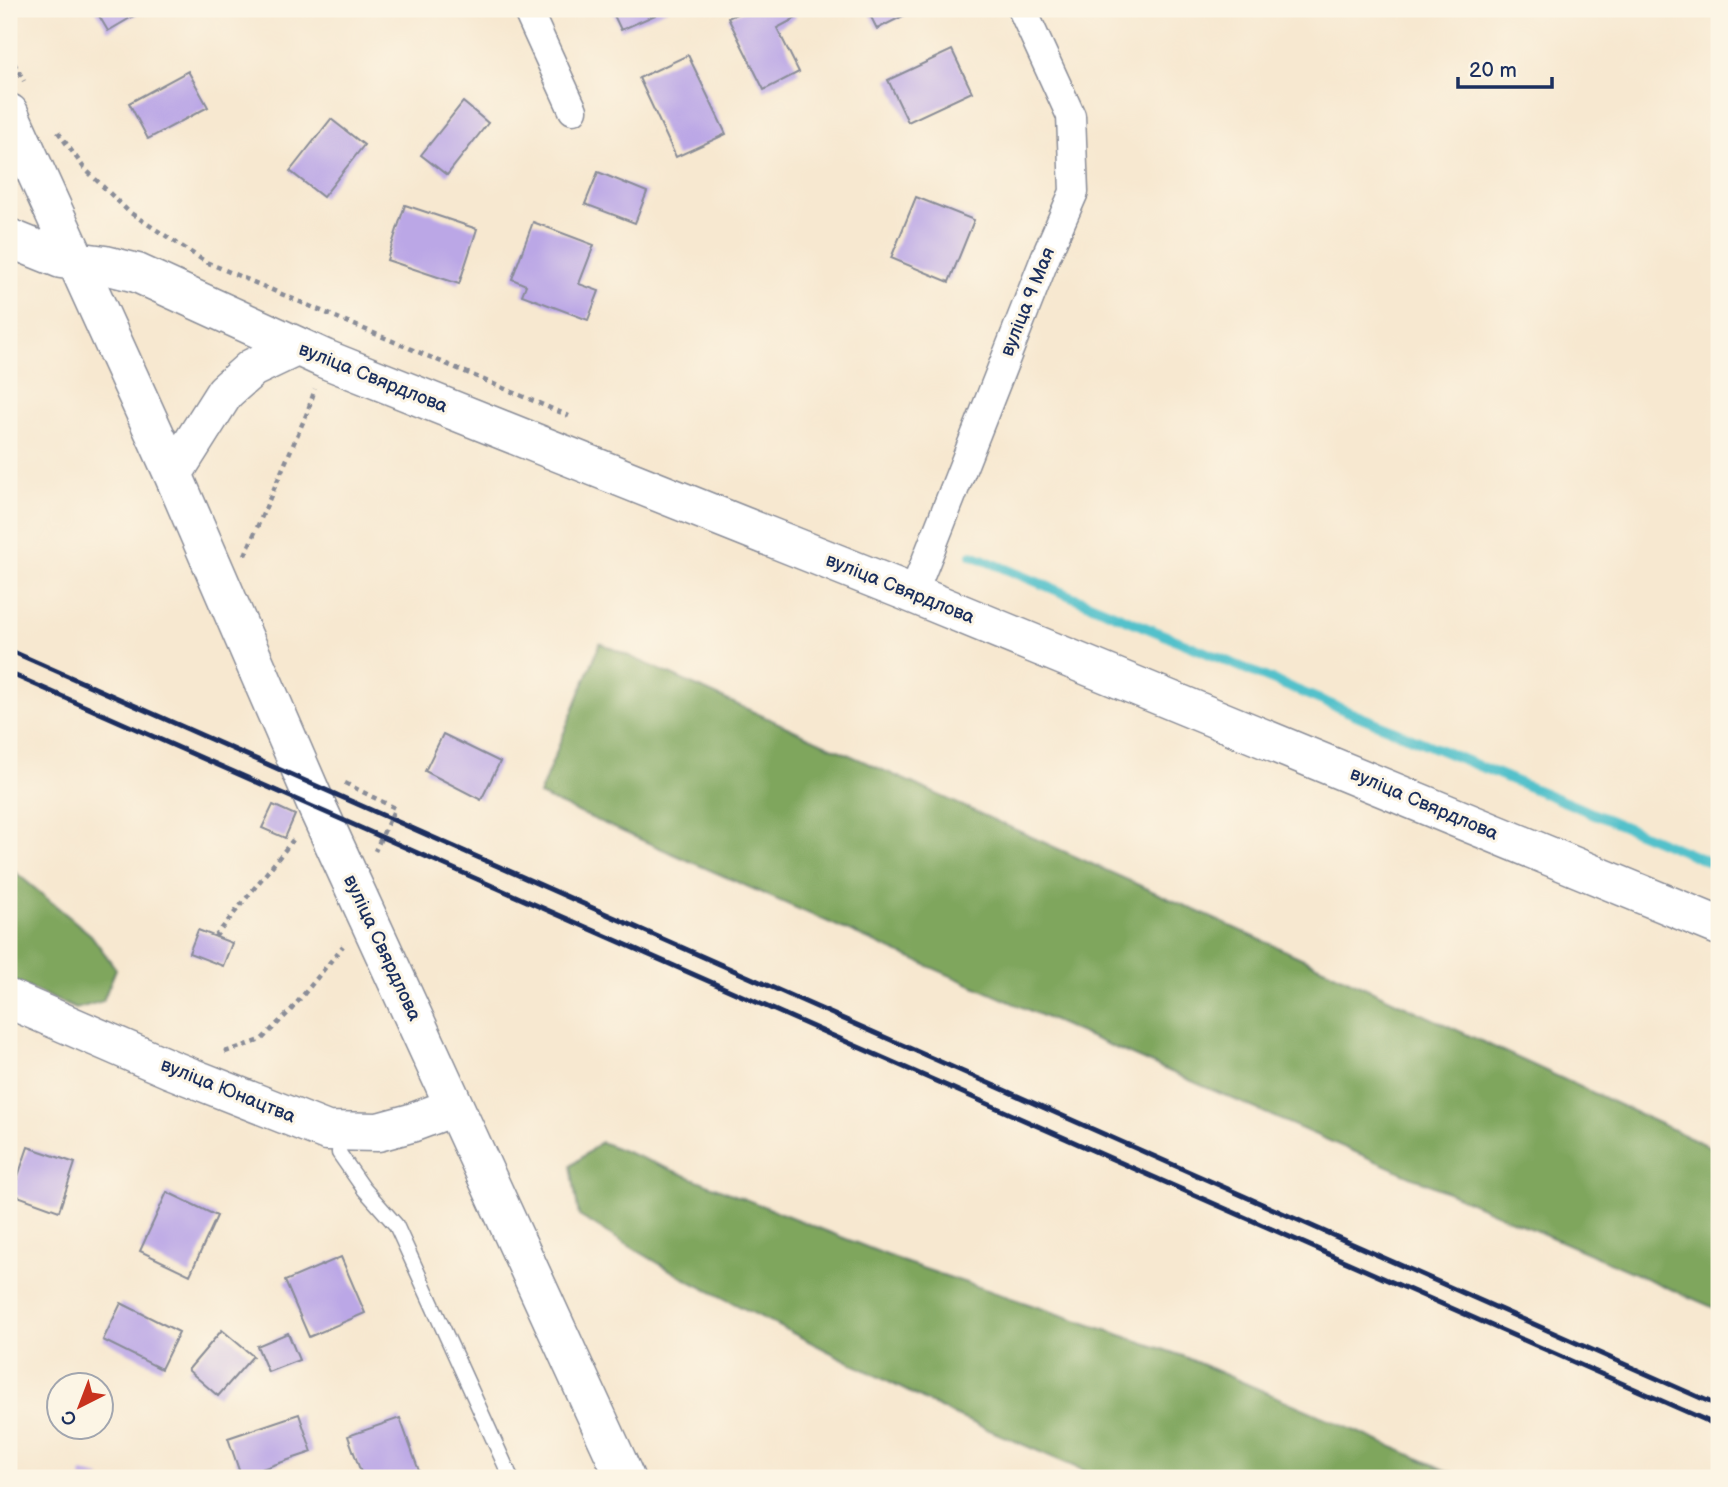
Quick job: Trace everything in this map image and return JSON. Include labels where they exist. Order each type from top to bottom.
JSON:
[{"type":"street","points":[[527,9],[573,110]]},
{"type":"street","name":"вуліца 9 Мая","points":[[913,594],[1046,256],[1074,192],[1071,116],[1022,9]]},
{"type":"street","name":"вуліца Свярдлова","points":[[17,98],[77,262],[173,474],[318,809],[625,1478]]},
{"type":"street","points":[[9,238],[61,259],[77,262]]},
{"type":"street","name":"вуліца Свярдлова","points":[[77,262],[137,273],[310,353],[913,594],[1719,926]]},
{"type":"street","points":[[173,474],[225,392],[252,368],[310,353]]},
{"type":"street","name":"вуліца Юнацтва","points":[[9,999],[327,1131],[378,1132],[454,1107]]},
{"type":"lane","points":[[340,1132],[339,1153],[364,1189],[397,1226],[511,1478]]},
{"type":"path","points":[[9,54],[17,98]]},
{"type":"path","points":[[53,125],[84,168],[129,212],[206,262],[340,319],[310,353],[307,413],[243,561]]},
{"type":"path","points":[[340,780],[395,808],[369,861]]},
{"type":"path","points":[[215,937],[289,847]]},
{"type":"path","points":[[214,1053],[228,1052],[261,1040],[291,1010],[346,943]]},
{"type":"green space","points":[[600,643],[1297,956],[1719,1151],[1719,1310],[539,795]]},
{"type":"green space","points":[[9,867],[91,935],[116,969],[103,1001],[76,1009],[9,979]]},
{"type":"green space","points":[[601,1142],[907,1263],[1180,1355],[1464,1478],[1101,1478],[952,1414],[682,1277],[579,1216],[571,1166]]},
{"type":"building","points":[[95,9],[141,9],[142,11],[108,31]]},
{"type":"building","points":[[611,9],[669,9],[621,30]]},
{"type":"building","points":[[747,9],[792,9],[796,18],[777,28],[799,72],[764,90],[728,18]]},
{"type":"building","points":[[867,9],[917,9],[877,29]]},
{"type":"building","points":[[952,50],[972,92],[908,122],[888,80]]},
{"type":"building","points":[[688,55],[726,134],[676,157],[639,78]]},
{"type":"building","points":[[188,71],[208,107],[148,139],[129,103]]},
{"type":"building","points":[[463,102],[488,123],[447,175],[421,155]]},
{"type":"building","points":[[331,119],[364,145],[323,197],[290,171]]},
{"type":"building","points":[[598,172],[647,192],[635,223],[585,204]]},
{"type":"building","points":[[916,197],[974,220],[949,282],[891,258]]},
{"type":"building","points":[[405,205],[477,229],[459,284],[387,260]]},
{"type":"building","points":[[533,222],[594,245],[579,284],[599,291],[588,320],[522,295],[526,285],[512,279]]},
{"type":"building","points":[[443,734],[500,762],[481,800],[425,771]]},
{"type":"building","points":[[273,805],[295,815],[285,838],[262,828]]},
{"type":"building","points":[[198,930],[232,943],[223,966],[189,953]]},
{"type":"building","points":[[28,1147],[75,1163],[59,1211],[12,1194]]},
{"type":"building","points":[[167,1192],[217,1216],[190,1275],[140,1251]]},
{"type":"building","points":[[341,1257],[365,1313],[309,1337],[285,1281]]},
{"type":"building","points":[[121,1303],[179,1332],[161,1369],[103,1340]]},
{"type":"building","points":[[222,1330],[253,1356],[218,1396],[188,1370]]},
{"type":"building","points":[[288,1333],[299,1360],[268,1372],[257,1346]]},
{"type":"building","points":[[299,1414],[312,1452],[241,1476],[228,1438]]},
{"type":"building","points":[[400,1418],[419,1471],[397,1478],[363,1478],[348,1436]]},
{"type":"building","points":[[82,1473],[101,1477],[101,1478],[81,1478]]},
{"type":"waterway","points":[[972,555],[1719,866]]},
{"type":"railway","points":[[9,650],[1719,1406]]},
{"type":"railway","points":[[9,673],[1719,1426]]}]
